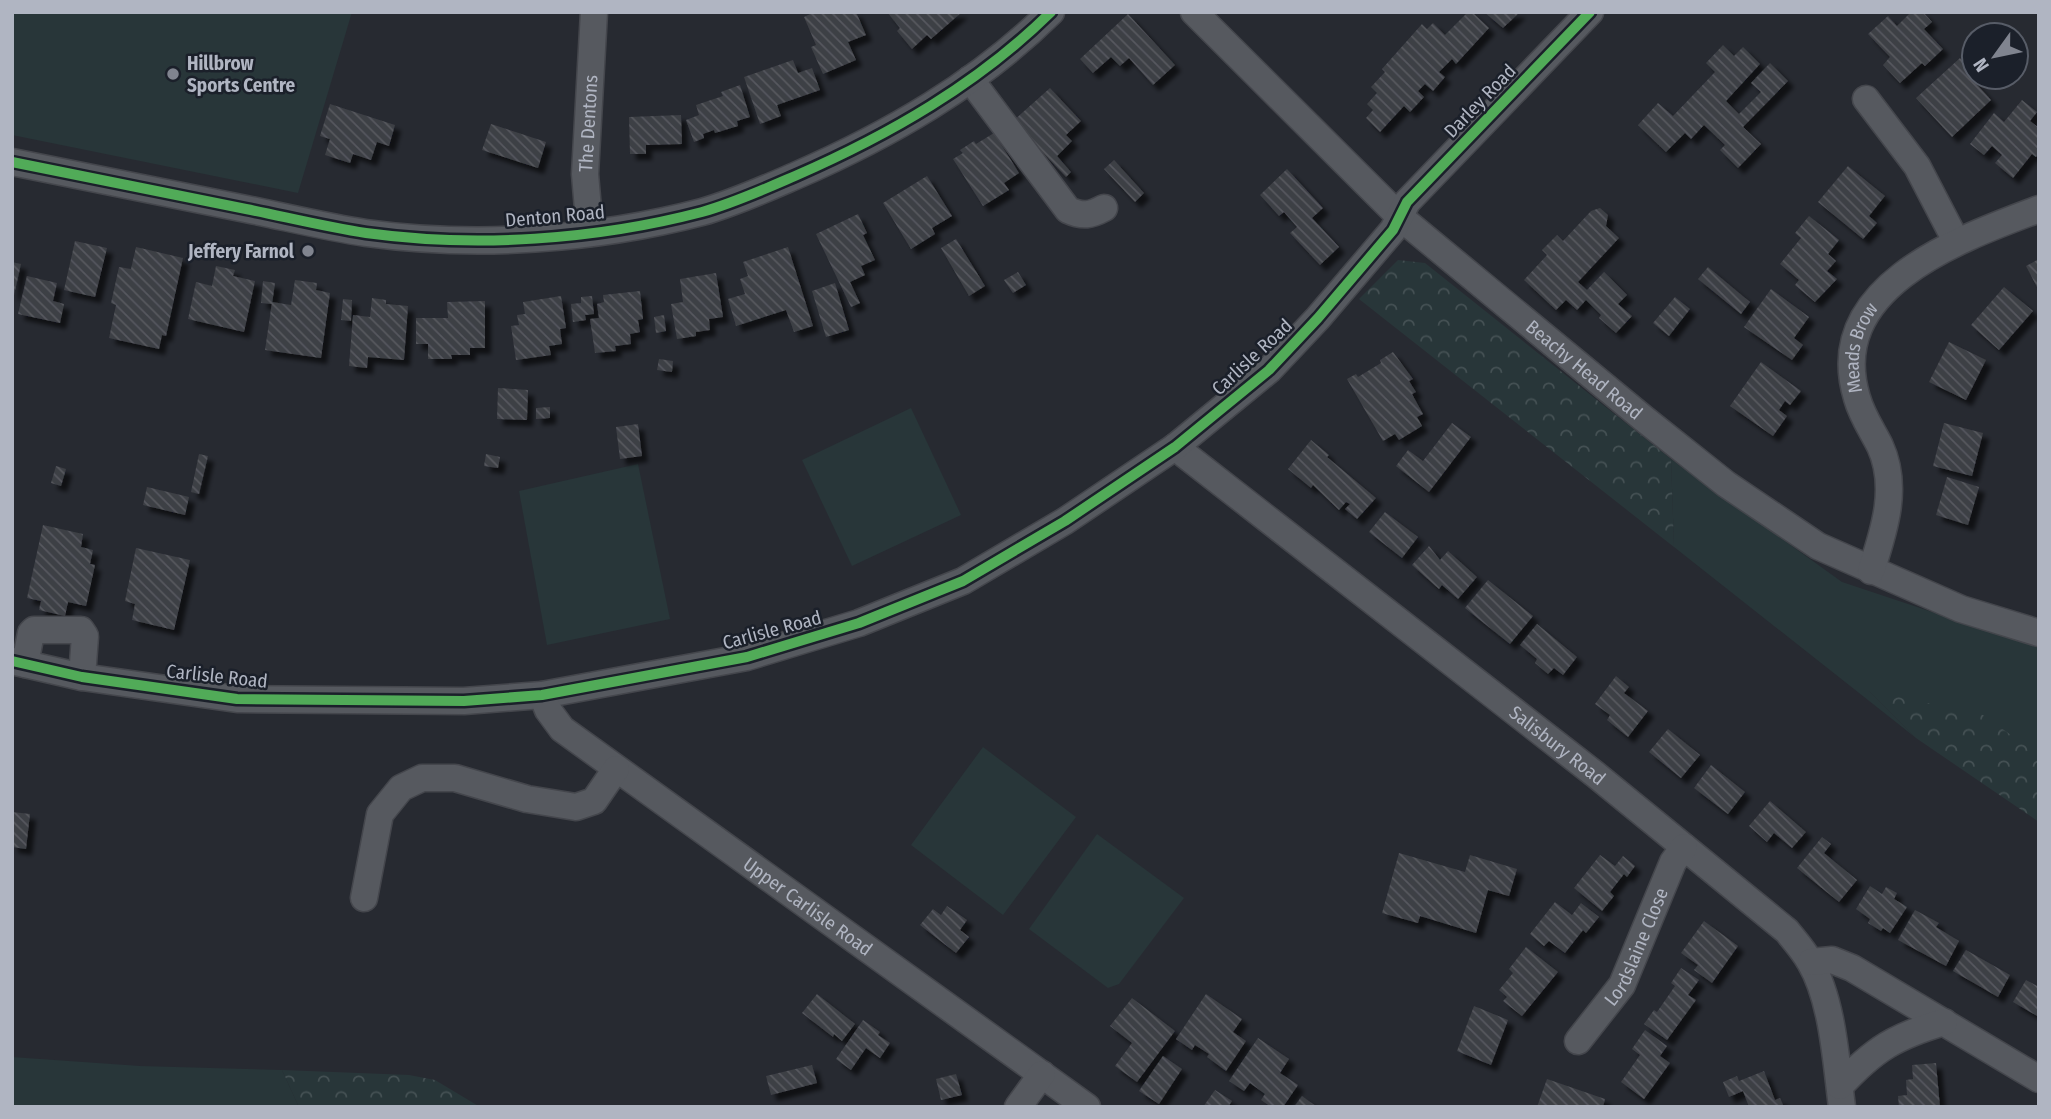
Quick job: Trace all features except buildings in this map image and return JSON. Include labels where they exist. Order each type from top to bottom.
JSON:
[{"type":"street","name":"The Dentons","points":[[590,233],[585,174],[594,12]]},
{"type":"street","name":"Denton Road","points":[[12,162],[366,233],[450,239],[528,238],[590,233],[705,211],[826,162],[892,130],[942,100],[1051,12]]},
{"type":"street","name":"Beachy Head Road","points":[[1194,12],[1400,217],[1726,484],[1818,546],[1961,609],[2039,633]]},
{"type":"street","name":"Darley Road","points":[[1400,217],[1407,202],[1590,12]]},
{"type":"street","points":[[970,79],[1068,210],[1078,215],[1091,215],[1104,208]]},
{"type":"street","points":[[1866,99],[1917,166],[1956,241]]},
{"type":"street","name":"Meads Brow","points":[[1871,571],[1883,533],[1889,484],[1881,447],[1864,418],[1851,376],[1854,338],[1881,293],[1900,275],[1956,241],[2039,209]]},
{"type":"street","name":"Carlisle Road","points":[[18,663],[82,677],[237,699],[464,701],[542,695],[747,657],[859,623],[963,581],[1065,522],[1175,447],[1269,370],[1318,318],[1393,230],[1400,217]]},
{"type":"street","name":"Salisbury Road","points":[[1175,447],[1575,758],[1787,931],[1811,962],[1822,988],[1841,1096]]},
{"type":"street","points":[[18,663],[34,630],[81,630],[85,636],[82,677]]},
{"type":"street","name":"Upper Carlisle Road","points":[[542,695],[548,710],[562,729],[1087,1107]]},
{"type":"street","points":[[364,898],[380,814],[401,788],[422,778],[455,778],[527,799],[576,807],[594,801],[616,769]]},
{"type":"street","name":"Lordslaine Close","points":[[1578,1041],[1622,985],[1673,862],[1684,847]]},
{"type":"street","points":[[1811,962],[1832,960],[1852,968],[2039,1079]]},
{"type":"street","points":[[1841,1096],[1858,1065],[1881,1048],[1909,1033],[1944,1022]]},
{"type":"street","points":[[1018,1107],[1042,1074]]},
{"type":"green space","name":"Hillbrow Sports Centre","points":[[12,12],[352,12],[298,193],[12,135]]},
{"type":"green space","points":[[1398,260],[1425,263],[1671,459],[1674,547],[1359,299]]},
{"type":"green space","points":[[911,408],[961,515],[852,566],[802,460]]},
{"type":"green space","points":[[1671,459],[1842,582],[2039,645],[2039,755],[1869,691],[1916,738],[1674,547]]},
{"type":"green space","points":[[638,464],[670,619],[547,645],[519,491]]},
{"type":"green space","points":[[1868,690],[1983,715],[2039,755],[2039,822],[1916,738]]},
{"type":"green space","points":[[983,747],[1076,817],[1003,915],[911,845]]},
{"type":"green space","points":[[1097,834],[1184,898],[1119,984],[1108,988],[1029,929]]},
{"type":"green space","points":[[12,1057],[140,1066],[282,1070],[299,1107],[12,1107]]},
{"type":"green space","points":[[282,1070],[409,1075],[435,1080],[480,1107],[299,1107]]},
{"type":"cycle path","points":[[12,162],[321,225],[408,238],[535,239],[620,229],[702,212],[749,196],[864,143],[963,85],[1023,38],[1051,12]]},
{"type":"cycle path","points":[[12,661],[82,677],[237,699],[464,701],[542,695],[747,657],[859,623],[963,581],[1065,521],[1175,447],[1269,370],[1318,318],[1393,230],[1407,202],[1590,12]]},
{"type":"place","name":"Hillbrow Sports Centre","points":[[173,74]]},
{"type":"place","name":"Jeffery Farnol","points":[[308,251]]}]
